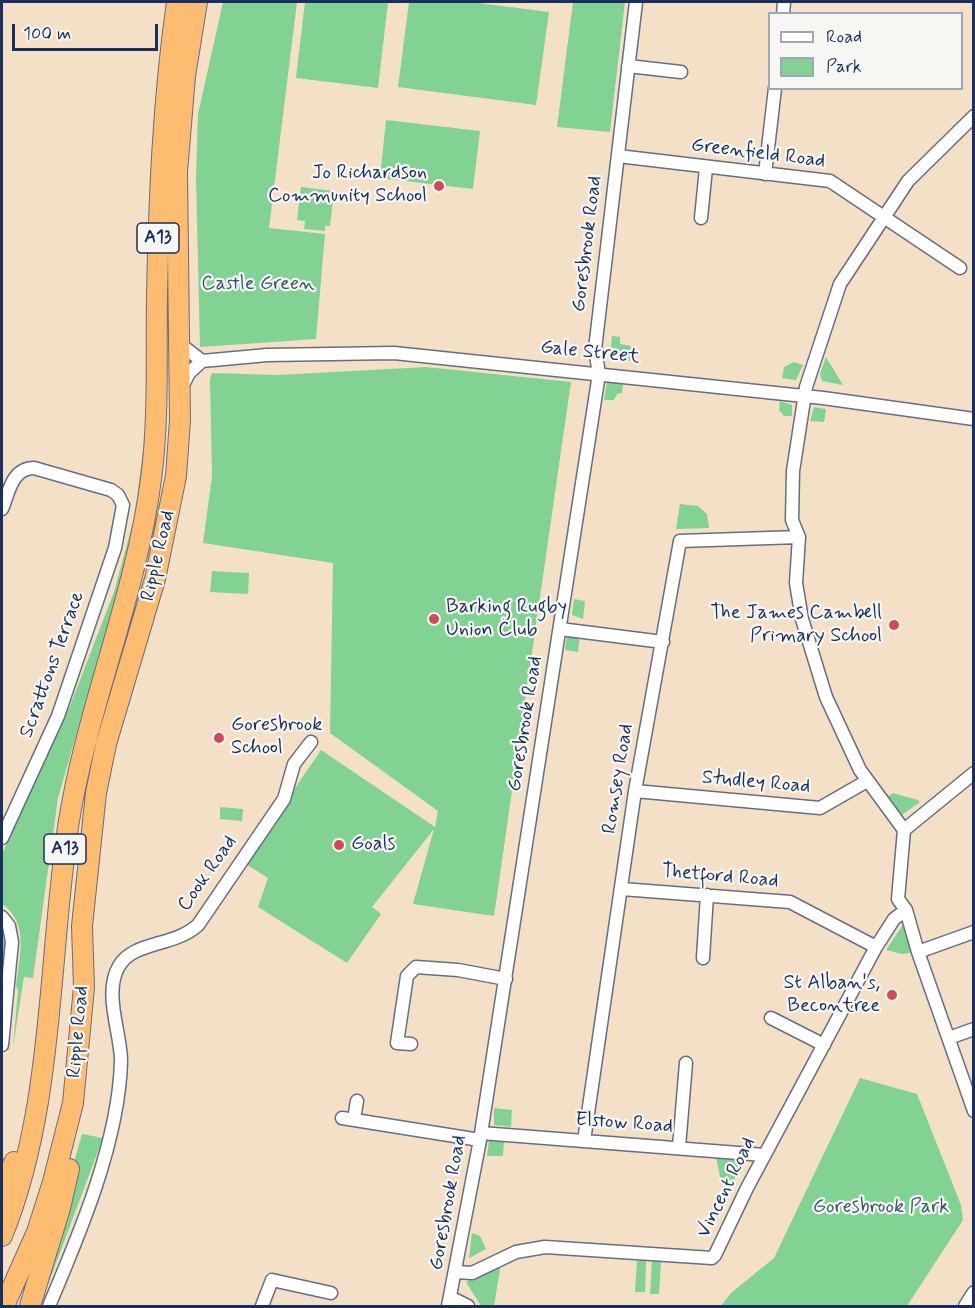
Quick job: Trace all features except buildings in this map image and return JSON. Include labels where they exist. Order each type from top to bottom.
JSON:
[{"type":"highway","name":"Ripple Road","points":[[37,1095],[68,825],[84,747],[123,608],[152,476],[159,172],[167,73],[177,2]]},
{"type":"highway","name":"Ripple Road","points":[[73,1103],[84,987],[82,926],[96,793],[106,744],[155,579],[170,511],[180,431],[177,172],[185,76],[197,2]]},
{"type":"highway","name":"A13","points":[[2,1193],[37,1095]]},
{"type":"highway","name":"A13","points":[[2,1236],[32,1141],[37,1095]]},
{"type":"highway","name":"A13","points":[[4,1306],[37,1232],[53,1182],[73,1103]]},
{"type":"highway","name":"A13","points":[[30,1306],[67,1180],[73,1103]]},
{"type":"street","name":"Goresbrook Road","points":[[449,1302],[481,1137],[599,374],[595,349],[636,2]]},
{"type":"street","points":[[628,66],[681,72]]},
{"type":"street","points":[[765,174],[775,90]]},
{"type":"street","points":[[974,116],[908,181],[840,284],[805,396],[793,471],[792,520],[799,537],[796,583],[802,619],[826,697],[867,781],[904,830],[898,899],[906,910],[918,952],[974,1111]]},
{"type":"street","name":"Greenfield Road","points":[[618,156],[830,181],[960,268]]},
{"type":"street","points":[[701,218],[706,168]]},
{"type":"street","points":[[180,344],[202,361],[189,373],[180,390]]},
{"type":"street","name":"Gale Street","points":[[202,361],[267,355],[394,353],[805,396],[974,419]]},
{"type":"street","name":"Scrattons Terrace","points":[[2,509],[16,475],[26,468],[34,468],[111,490],[121,499],[121,525],[115,548],[80,653],[54,725],[2,838]]},
{"type":"street","name":"Romsey Road","points":[[584,1141],[635,791],[680,541],[799,537]]},
{"type":"street","points":[[560,629],[663,642]]},
{"type":"street","name":"Cook Road","points":[[49,1306],[80,1228],[118,1108],[121,1055],[113,989],[119,965],[136,950],[181,937],[198,925],[284,799],[294,764],[311,742]]},
{"type":"street","points":[[904,830],[974,773]]},
{"type":"street","name":"Studley Road","points":[[635,791],[820,808],[867,781]]},
{"type":"street","name":"Thetford Road","points":[[622,889],[790,902],[876,946]]},
{"type":"street","points":[[703,958],[708,895]]},
{"type":"street","name":"Vincent Road","points":[[456,1272],[472,1273],[516,1252],[545,1247],[711,1258],[717,1252],[764,1155],[876,946],[894,919],[906,910]]},
{"type":"street","points":[[2,917],[9,926],[12,942],[2,1045]]},
{"type":"street","points":[[918,952],[974,932]]},
{"type":"street","points":[[411,1044],[397,1043],[407,976],[416,967],[458,970],[506,979]]},
{"type":"street","points":[[771,1018],[824,1045]]},
{"type":"street","points":[[949,1038],[974,1029]]},
{"type":"street","points":[[679,1148],[686,1062]]},
{"type":"street","name":"Elstow Road","points":[[357,1101],[348,1119],[481,1137],[584,1141],[764,1155]]},
{"type":"street","points":[[262,1306],[272,1280],[332,1293]]},
{"type":"street","points":[[965,1306],[974,1292]]},
{"type":"street","points":[[449,1302],[468,1306]]},
{"type":"green space","name":"Castle Green","points":[[223,2],[297,2],[269,228],[325,234],[316,339],[200,347],[196,177],[198,114]]},
{"type":"green space","points":[[305,2],[388,2],[378,88],[296,78]]},
{"type":"green space","points":[[409,2],[471,2],[549,12],[536,105],[398,87]]},
{"type":"green space","points":[[573,2],[625,2],[610,132],[557,127]]},
{"type":"green space","points":[[386,120],[480,131],[473,189],[380,178]]},
{"type":"green space","points":[[301,187],[334,191],[330,226],[325,226],[325,231],[304,229],[305,221],[297,220]]},
{"type":"green space","points":[[612,336],[620,337],[620,344],[631,346],[630,361],[610,357]]},
{"type":"green space","points":[[826,357],[843,385],[822,381],[820,374]]},
{"type":"green space","points":[[794,362],[803,365],[796,380],[782,378],[784,367]]},
{"type":"green space","name":"Barking Rugby Union Club","points":[[426,367],[571,382],[494,916],[413,904],[434,829],[372,907],[381,914],[347,963],[258,907],[268,878],[244,863],[321,750],[435,827],[438,811],[330,733],[333,563],[203,543],[212,476],[210,379],[212,373],[277,375]]},
{"type":"green space","points":[[607,382],[623,383],[622,393],[617,394],[614,400],[604,400]]},
{"type":"green space","points":[[780,401],[792,405],[792,416],[784,416],[779,410]]},
{"type":"green space","points":[[814,407],[826,409],[824,422],[810,421]]},
{"type":"green space","points":[[144,441],[146,441],[137,523],[58,798],[33,978],[24,977],[13,1047],[21,942],[16,921],[11,912],[2,904],[2,854],[70,706],[114,592],[135,515]]},
{"type":"green space","points":[[680,504],[698,506],[707,514],[709,528],[676,529]]},
{"type":"green space","points":[[212,571],[249,573],[248,594],[210,592]]},
{"type":"green space","points":[[574,599],[585,601],[583,619],[572,615]]},
{"type":"green space","points":[[580,634],[578,652],[565,650],[567,635]]},
{"type":"green space","points":[[893,793],[920,802],[902,815],[887,797]]},
{"type":"green space","points":[[220,807],[243,809],[242,821],[220,819]]},
{"type":"green space","points":[[902,926],[906,927],[915,952],[902,954],[886,950]]},
{"type":"green space","points":[[2,927],[7,940],[2,993]]},
{"type":"green space","name":"Goresbrook Park","points":[[860,1078],[917,1094],[961,1205],[963,1220],[907,1306],[721,1306],[731,1293],[774,1258]]},
{"type":"green space","points":[[494,1108],[512,1110],[511,1127],[494,1125]]},
{"type":"green space","points":[[82,1134],[103,1138],[40,1306],[46,1261]]},
{"type":"green space","points":[[489,1141],[504,1141],[503,1156],[487,1156]]},
{"type":"green space","points":[[716,1156],[742,1158],[733,1183],[720,1177]]},
{"type":"green space","points":[[472,1233],[480,1236],[486,1249],[469,1258]]},
{"type":"green space","points":[[637,1261],[646,1261],[645,1292],[635,1292]]},
{"type":"green space","points":[[652,1261],[661,1262],[659,1294],[650,1294]]},
{"type":"green space","points":[[501,1263],[494,1306],[481,1306],[466,1282]]},
{"type":"place","name":"Jo Richardson Community School","points":[[439,186]]},
{"type":"place","name":"Barking Rugby Union Club","points":[[434,619]]},
{"type":"place","name":"The James Cambell Primary School","points":[[894,625]]},
{"type":"place","name":"Goresbrook School","points":[[219,738]]},
{"type":"place","name":"Goals","points":[[339,845]]},
{"type":"place","name":"St Alban's, Becontree","points":[[892,995]]}]
